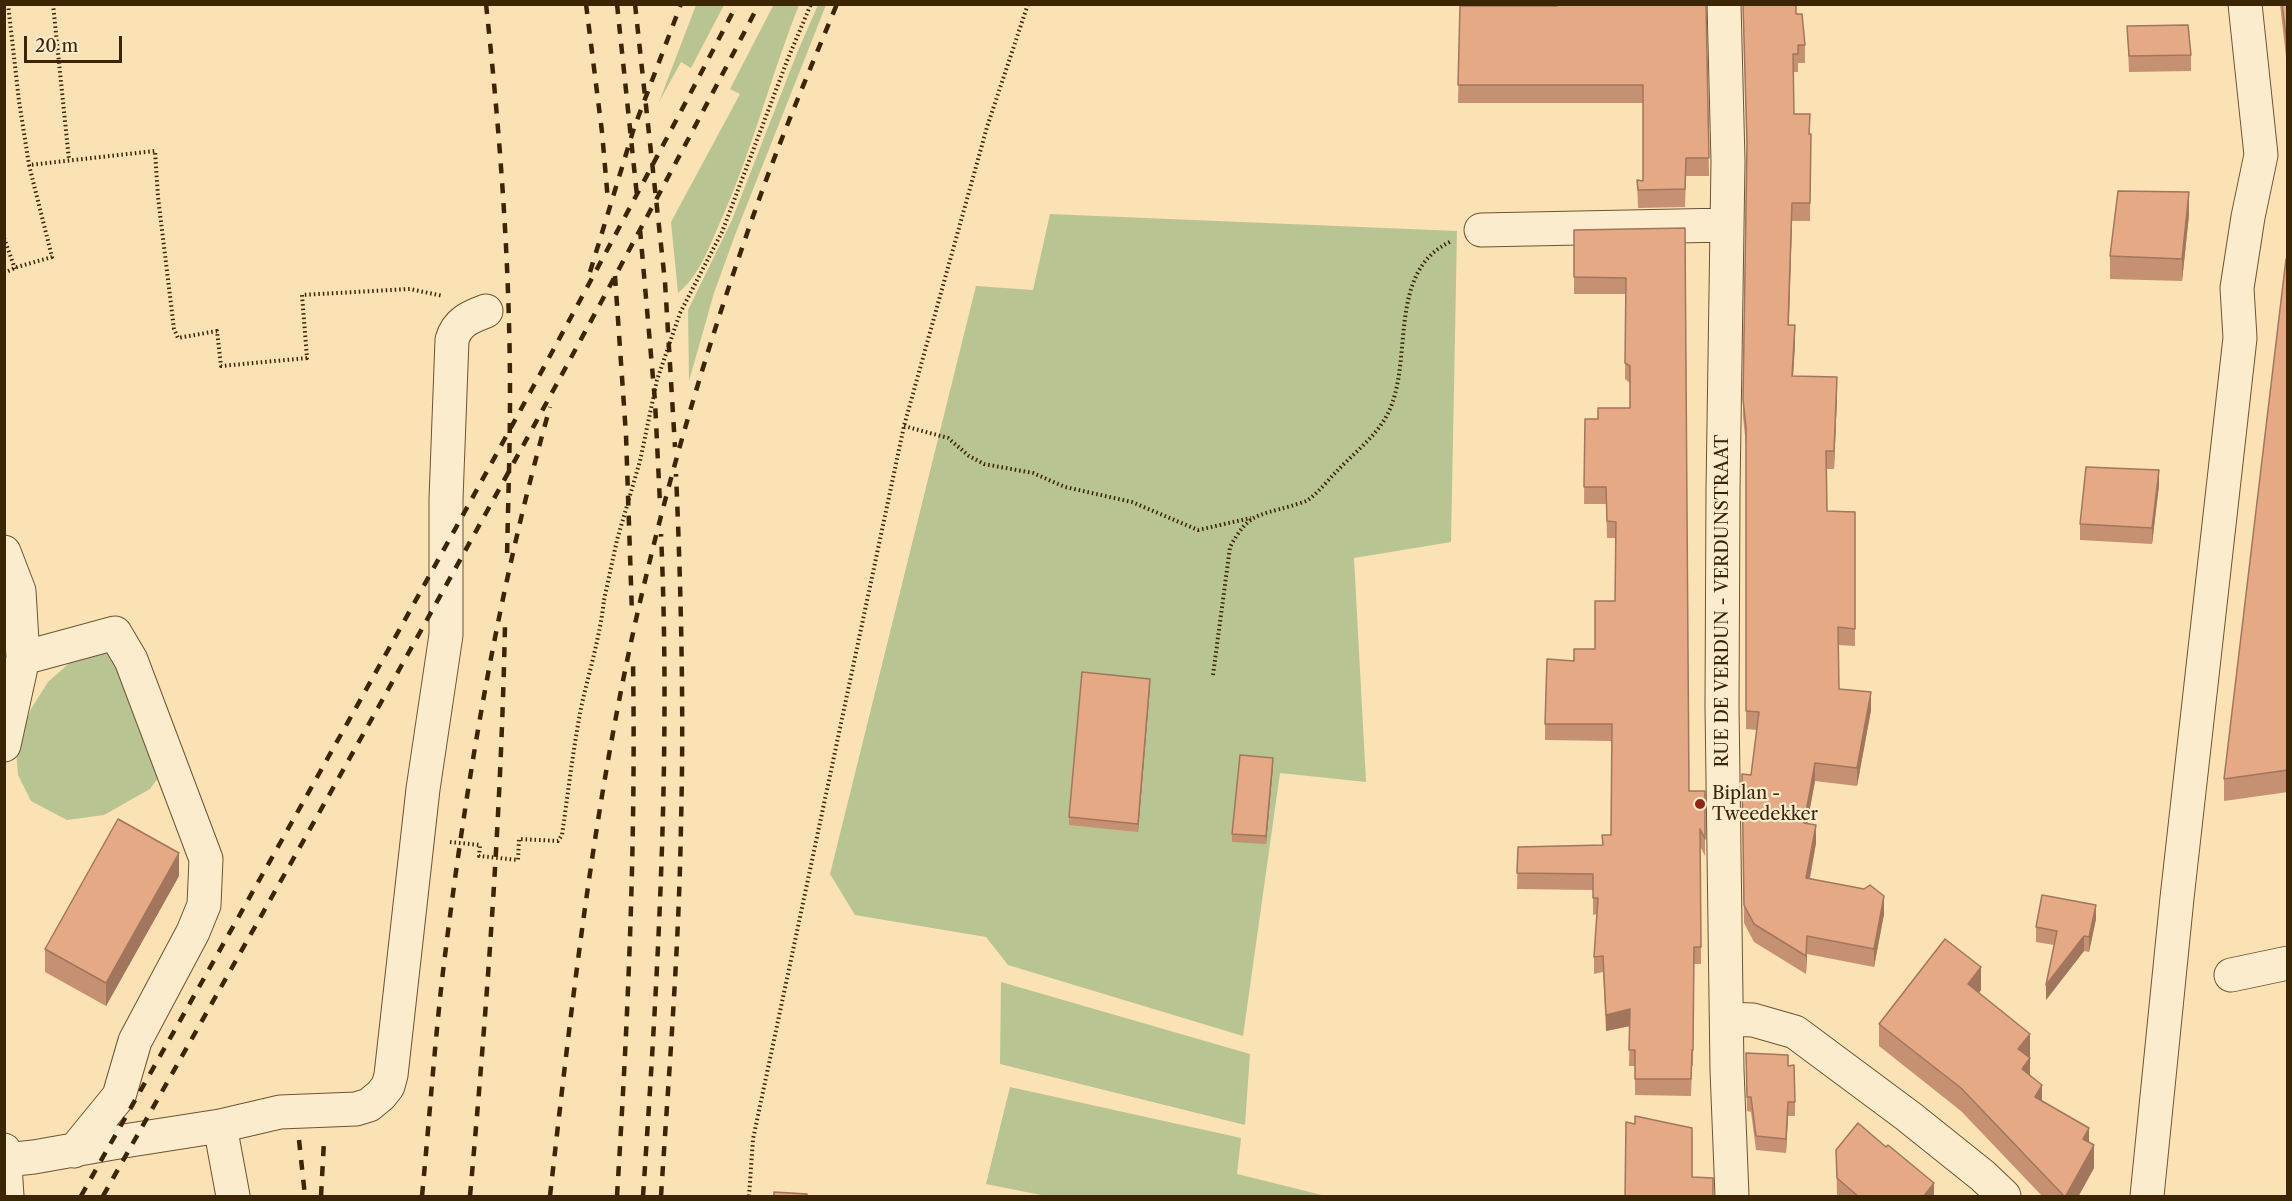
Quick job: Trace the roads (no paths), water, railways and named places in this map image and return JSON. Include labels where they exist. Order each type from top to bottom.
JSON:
[{"type":"street","name":"RUE DE VERDUN - VERDUNSTRAAT","points":[[1724,4],[1728,161],[1722,706],[1726,1070],[1732,1197]]},
{"type":"street","points":[[2146,1197],[2240,338],[2237,288],[2260,155],[2246,4]]},
{"type":"street","points":[[1481,230],[1726,225]]},
{"type":"street","points":[[5,1160],[74,1151],[220,1126],[280,1112],[356,1109],[369,1104],[388,1086],[423,789],[446,634],[447,487],[452,340],[455,328],[471,317],[486,311]]},
{"type":"street","points":[[4,552],[19,591],[23,658],[4,745]]},
{"type":"street","points":[[23,658],[115,633],[131,660],[206,859],[204,905],[193,933],[135,1041],[119,1096],[74,1151]]},
{"type":"street","points":[[2231,975],[2288,963]]},
{"type":"street","points":[[1727,1020],[1753,1020],[1795,1032],[1908,1116],[1983,1176],[2004,1197]]},
{"type":"street","points":[[220,1126],[233,1197]]},
{"type":"street","points":[[4,1150],[7,1197]]},
{"type":"railway","points":[[486,4],[500,151],[510,346],[507,559]]},
{"type":"railway","points":[[586,4],[608,201]]},
{"type":"railway","points":[[617,4],[637,196]]},
{"type":"railway","points":[[635,4],[665,282],[675,447]]},
{"type":"railway","points":[[590,272],[634,128],[681,4]]},
{"type":"railway","points":[[81,1196],[496,454],[578,305],[737,4]]},
{"type":"railway","points":[[103,1196],[518,454],[600,305],[759,4]]},
{"type":"railway","points":[[550,1196],[577,966],[599,813],[612,737],[644,585],[697,388],[744,242],[770,170],[837,4]]},
{"type":"railway","points":[[640,229],[655,401],[660,504]]},
{"type":"railway","points":[[615,276],[626,435],[632,614]]},
{"type":"railway","points":[[422,1196],[442,980],[472,764],[514,548],[550,407]]},
{"type":"railway","points":[[661,1196],[676,964],[681,824],[682,649],[676,474]]},
{"type":"railway","points":[[643,1196],[654,1031],[664,783],[665,700],[661,534]]},
{"type":"railway","points":[[470,1196],[492,911],[505,625]]},
{"type":"railway","points":[[617,1196],[630,930],[633,662]]},
{"type":"railway","points":[[299,1140],[305,1196]]},
{"type":"railway","points":[[321,1196],[324,1141]]},
{"type":"place","name":"Biplan - Tweedekker","points":[[1700,804]]}]
